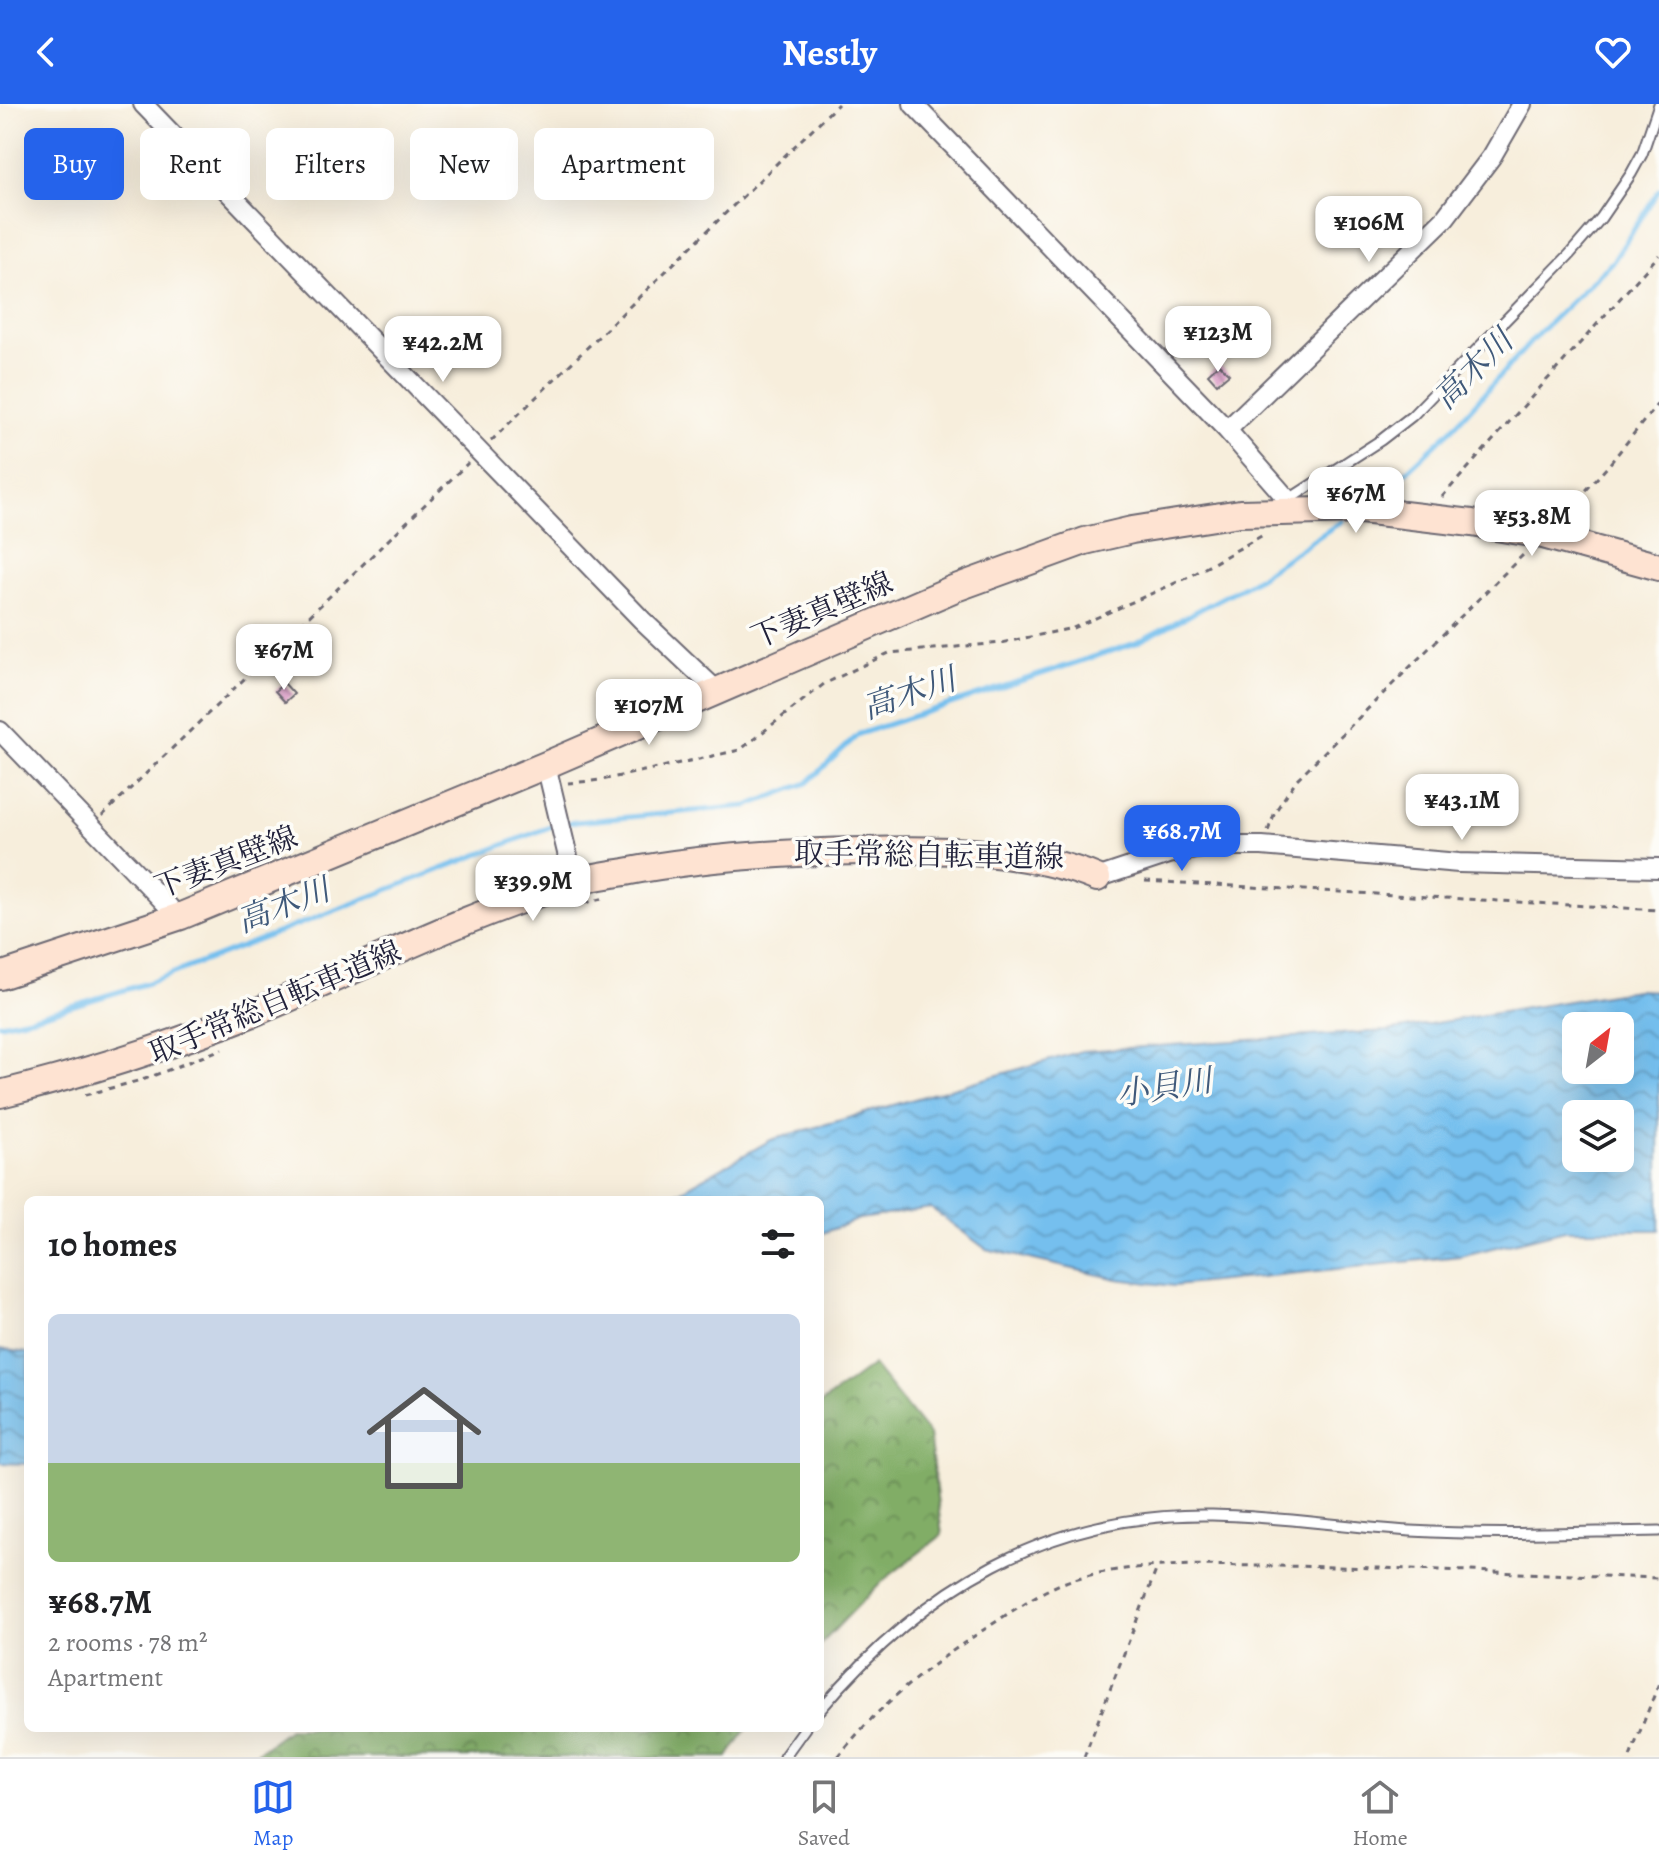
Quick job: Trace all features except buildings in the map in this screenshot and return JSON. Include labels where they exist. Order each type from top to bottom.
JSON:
[{"type":"main road","name":"下妻真壁線","points":[[0,976],[176,918],[548,776],[716,690],[953,589],[1085,541],[1189,519],[1293,507],[1361,510],[1543,535],[1659,567]]},
{"type":"main road","points":[[0,1094],[84,1073],[178,1042],[485,913],[574,882],[687,860],[812,852],[926,850],[1045,861],[1097,878]]},
{"type":"street","points":[[143,104],[642,620],[716,690]]},
{"type":"street","points":[[913,104],[1227,430],[1293,507]]},
{"type":"street","points":[[1227,430],[1437,226],[1492,156],[1522,104]]},
{"type":"street","points":[[0,731],[169,907],[176,918]]},
{"type":"street","points":[[548,776],[574,882]]},
{"type":"street","points":[[1097,878],[1169,854],[1214,846],[1262,846],[1459,863],[1659,868]]},
{"type":"lane","points":[[1293,507],[1412,416],[1569,255],[1601,218],[1631,174],[1642,154],[1659,104]]},
{"type":"lane","points":[[824,1705],[882,1645],[917,1614],[958,1586],[1040,1542],[1118,1521],[1210,1515],[1414,1531],[1659,1531]]},
{"type":"lane","points":[[784,1757],[802,1732]]},
{"type":"path","points":[[92,826],[838,104]]},
{"type":"path","points":[[1417,516],[1635,285],[1659,255]]},
{"type":"path","points":[[1262,846],[1275,812],[1297,779],[1543,535],[1608,466],[1659,402]]},
{"type":"path","points":[[548,776],[575,784],[740,750],[824,684],[889,653],[1001,643],[1073,628],[1189,577],[1265,534]]},
{"type":"path","points":[[1145,881],[1659,910]]},
{"type":"path","points":[[561,909],[607,898]]},
{"type":"path","name":"取手常総自転車道線","points":[[75,1097],[145,1079],[225,1048]]},
{"type":"path","points":[[838,1757],[895,1694],[938,1659],[1050,1588],[1079,1578],[1135,1568],[1306,1567],[1659,1578]]},
{"type":"path","points":[[1084,1757],[1157,1568]]},
{"type":"path","points":[[1630,1757],[1659,1683]]},
{"type":"green space","points":[[873,1365],[929,1435],[942,1535],[880,1583],[824,1641],[824,1401]]},
{"type":"green space","points":[[285,1732],[744,1732],[728,1757],[251,1757]]},
{"type":"water","name":"小貝川","points":[[1636,990],[1659,991],[1659,1230],[1565,1230],[1460,1256],[1174,1286],[1117,1279],[986,1249],[931,1208],[859,1219],[824,1232],[824,1196],[672,1196],[771,1140],[1082,1051],[1387,1031]]},
{"type":"water","points":[[0,1349],[24,1352],[24,1464],[0,1463]]},
{"type":"waterway","name":"高木川","points":[[1370,501],[1390,487],[1453,428],[1537,335],[1614,260],[1659,190]]},
{"type":"waterway","name":"高木川","points":[[565,823],[747,806],[807,783],[859,734],[1136,643],[1250,583],[1342,521]]},
{"type":"waterway","name":"高木川","points":[[0,1024],[148,983],[555,825]]}]
